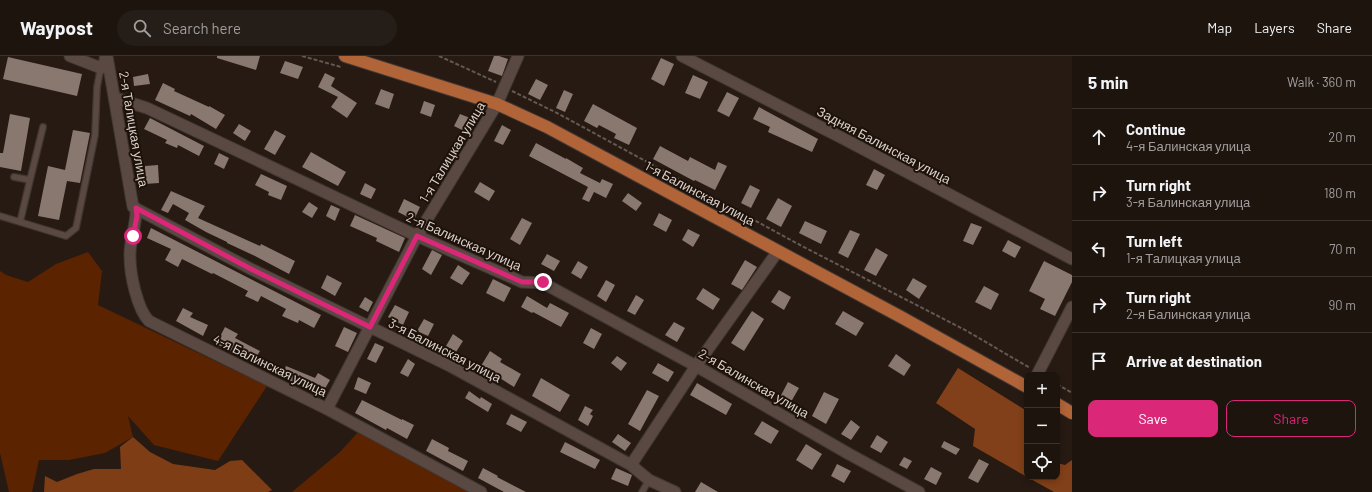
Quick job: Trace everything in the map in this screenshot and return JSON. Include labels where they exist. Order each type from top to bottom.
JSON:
[{"type":"main road","name":"1-я Балинская улица","points":[[344,62],[497,104],[547,127],[901,317],[1024,385]]},
{"type":"main road","points":[[1060,406],[1072,413]]},
{"type":"street","points":[[70,56],[101,68]]},
{"type":"street","name":"2-я Талицкая улица","points":[[107,56],[135,207]]},
{"type":"street","name":"1-я Талицкая улица","points":[[327,409],[417,236],[497,104],[518,56]]},
{"type":"street","name":"Задняя Балинская улица","points":[[682,56],[851,143],[1072,260]]},
{"type":"street","name":"2-я Балинская улица","points":[[115,98],[147,108],[417,236],[522,282],[543,282],[696,366],[848,454],[919,492]]},
{"type":"street","name":"3-я Балинская улица","points":[[135,207],[251,269],[450,366],[630,465],[649,480],[675,492]]},
{"type":"street","name":"4-я Балинская улица","points":[[135,207],[137,216],[129,256],[138,302],[144,315],[149,320],[327,409],[481,492]]},
{"type":"street","points":[[630,465],[696,366],[778,251]]},
{"type":"street","points":[[1039,372],[1072,307]]},
{"type":"lane","points":[[0,216],[66,236],[76,228],[95,135],[97,87],[103,56]]},
{"type":"lane","points":[[20,222],[43,127]]},
{"type":"lane","points":[[14,177],[30,180]]},
{"type":"lane","points":[[642,492],[649,480]]},
{"type":"path","points":[[302,56],[344,62]]},
{"type":"path","points":[[439,56],[505,86],[557,113],[800,245],[967,331],[1023,364]]},
{"type":"path","points":[[1060,386],[1072,393]]},
{"type":"shaded area","points":[[88,252],[102,271],[98,305],[267,386],[218,461],[154,445],[128,416],[133,437],[105,453],[69,460],[39,460],[32,492],[9,492],[0,453],[0,271],[6,275],[28,282],[56,264]]},
{"type":"shaded area","points":[[958,368],[1024,409],[1024,475],[973,446],[975,429],[936,403]]},
{"type":"shaded area","points":[[361,429],[472,492],[292,492],[340,452]]},
{"type":"shaded area","points":[[133,437],[150,452],[173,464],[215,470],[230,461],[242,460],[272,490],[268,492],[44,492],[45,476],[57,482],[94,469],[121,469],[120,447]]},
{"type":"shaded area","points":[[1072,460],[1072,492],[1054,492],[1032,480],[1060,480],[1060,464],[1065,465]]},
{"type":"building","points":[[217,56],[260,56],[256,70],[217,58]]},
{"type":"building","points":[[494,56],[508,59],[502,76],[488,71]]},
{"type":"building","points":[[8,57],[82,74],[77,96],[3,79]]},
{"type":"building","points":[[661,58],[674,64],[664,86],[651,79]]},
{"type":"building","points":[[285,61],[303,67],[298,79],[280,73]]},
{"type":"building","points":[[325,73],[335,78],[331,86],[357,103],[347,118],[331,107],[338,97],[318,87]]},
{"type":"building","points":[[148,74],[150,84],[134,86],[133,77]]},
{"type":"building","points":[[693,75],[708,82],[700,99],[685,93]]},
{"type":"building","points":[[536,79],[548,85],[540,100],[528,94]]},
{"type":"building","points":[[163,83],[175,89],[174,91],[209,106],[225,115],[216,129],[191,114],[190,116],[155,100]]},
{"type":"building","points":[[381,89],[394,94],[389,109],[375,104]]},
{"type":"building","points":[[564,90],[573,94],[565,112],[556,108]]},
{"type":"building","points":[[727,92],[739,98],[729,117],[717,111]]},
{"type":"building","points":[[424,101],[435,105],[431,117],[420,113]]},
{"type":"building","points":[[593,104],[637,128],[629,145],[614,138],[616,134],[599,125],[597,128],[584,121]]},
{"type":"building","points":[[759,107],[818,139],[812,152],[768,132],[770,127],[753,119]]},
{"type":"building","points":[[10,114],[30,118],[21,171],[0,167],[0,153],[3,153]]},
{"type":"building","points":[[460,114],[470,118],[464,131],[454,126]]},
{"type":"building","points":[[150,118],[204,146],[199,156],[178,145],[177,148],[165,143],[167,140],[144,129]]},
{"type":"building","points":[[239,124],[251,131],[245,141],[233,133]]},
{"type":"building","points":[[502,125],[511,130],[503,145],[494,141]]},
{"type":"building","points":[[73,130],[90,133],[80,183],[67,181],[59,220],[38,216],[48,166],[65,170]]},
{"type":"building","points":[[275,130],[286,136],[275,155],[264,149]]},
{"type":"building","points":[[536,143],[583,168],[580,173],[600,183],[602,179],[613,184],[606,198],[594,192],[589,202],[582,199],[588,187],[529,156]]},
{"type":"building","points":[[660,146],[688,161],[690,157],[715,170],[718,162],[727,166],[715,190],[695,180],[694,181],[653,159]]},
{"type":"building","points":[[311,152],[346,172],[338,186],[302,167]]},
{"type":"building","points":[[219,153],[229,158],[224,169],[214,164]]},
{"type":"building","points":[[158,165],[159,183],[145,184],[145,166]]},
{"type":"building","points":[[874,169],[885,175],[877,190],[866,185]]},
{"type":"building","points":[[261,174],[287,186],[281,200],[268,195],[269,192],[255,185]]},
{"type":"building","points":[[480,182],[495,191],[489,201],[474,192]]},
{"type":"building","points":[[365,183],[376,189],[371,199],[360,194]]},
{"type":"building","points":[[750,185],[760,190],[751,208],[741,203]]},
{"type":"building","points":[[171,191],[205,206],[198,218],[260,246],[261,244],[295,261],[289,274],[185,220],[189,213],[173,204],[168,213],[161,210]]},
{"type":"building","points":[[628,193],[642,203],[636,211],[622,201]]},
{"type":"building","points":[[778,198],[792,206],[781,227],[766,219]]},
{"type":"building","points":[[404,199],[420,207],[414,220],[398,212]]},
{"type":"building","points":[[309,202],[318,208],[312,218],[302,212]]},
{"type":"building","points":[[331,205],[340,209],[335,221],[326,216]]},
{"type":"building","points":[[659,213],[672,220],[666,232],[653,225]]},
{"type":"building","points":[[355,215],[405,238],[399,252],[376,241],[377,238],[350,226]]},
{"type":"building","points":[[522,218],[532,223],[520,245],[510,239]]},
{"type":"building","points":[[805,221],[827,231],[821,244],[799,233]]},
{"type":"building","points":[[971,223],[982,227],[973,245],[963,241]]},
{"type":"building","points":[[151,228],[321,315],[314,328],[299,320],[298,323],[282,316],[286,309],[261,296],[258,302],[245,296],[248,291],[213,273],[212,274],[182,259],[178,267],[165,260],[171,249],[147,238]]},
{"type":"building","points":[[688,229],[700,235],[693,247],[682,240]]},
{"type":"building","points":[[850,230],[860,234],[848,258],[838,253]]},
{"type":"building","points":[[1008,240],[1021,247],[1015,258],[1002,251]]},
{"type":"building","points":[[876,248],[888,255],[876,276],[864,270]]},
{"type":"building","points":[[432,250],[442,255],[431,275],[422,269]]},
{"type":"building","points":[[547,254],[560,261],[554,271],[541,264]]},
{"type":"building","points":[[745,260],[757,267],[742,290],[731,284]]},
{"type":"building","points":[[578,261],[588,267],[581,279],[571,273]]},
{"type":"building","points":[[1044,261],[1072,275],[1072,282],[1055,316],[1040,309],[1045,299],[1029,291]]},
{"type":"building","points":[[458,265],[470,273],[462,285],[450,278]]},
{"type":"building","points":[[327,275],[342,283],[335,296],[321,288]]},
{"type":"building","points":[[913,278],[927,286],[919,299],[906,290]]},
{"type":"building","points":[[493,279],[511,288],[504,302],[486,293]]},
{"type":"building","points":[[606,280],[615,285],[606,302],[597,296]]},
{"type":"building","points":[[984,286],[999,294],[991,310],[975,302]]},
{"type":"building","points":[[703,288],[720,299],[713,310],[696,299]]},
{"type":"building","points":[[779,290],[791,297],[784,310],[771,302]]},
{"type":"building","points":[[636,295],[644,300],[635,315],[627,311]]},
{"type":"building","points":[[527,296],[547,308],[550,303],[569,313],[561,327],[521,307]]},
{"type":"building","points":[[365,297],[373,302],[368,312],[359,307]]},
{"type":"building","points":[[395,305],[409,312],[403,325],[388,317]]},
{"type":"building","points":[[183,308],[193,313],[190,317],[208,325],[203,336],[176,321]]},
{"type":"building","points":[[752,311],[764,319],[744,351],[731,343]]},
{"type":"building","points":[[843,311],[864,323],[856,336],[835,324]]},
{"type":"building","points":[[424,319],[434,324],[428,336],[417,331]]},
{"type":"building","points":[[674,322],[685,328],[677,342],[665,335]]},
{"type":"building","points":[[225,327],[238,334],[235,338],[260,351],[254,361],[216,344]]},
{"type":"building","points":[[344,327],[357,333],[348,352],[335,346]]},
{"type":"building","points":[[591,328],[602,334],[594,349],[583,343]]},
{"type":"building","points":[[453,334],[463,341],[456,352],[446,346]]},
{"type":"building","points":[[375,343],[384,347],[376,363],[367,359]]},
{"type":"building","points":[[490,351],[502,359],[500,362],[521,374],[514,387],[481,366]]},
{"type":"building","points":[[896,354],[911,365],[904,376],[888,366]]},
{"type":"building","points":[[617,356],[627,363],[621,371],[611,363]]},
{"type":"building","points":[[408,359],[415,364],[408,377],[400,373]]},
{"type":"building","points":[[658,363],[674,372],[668,382],[652,373]]},
{"type":"building","points":[[286,366],[315,378],[318,373],[330,380],[320,397],[309,389],[281,377]]},
{"type":"building","points":[[358,377],[371,383],[366,394],[354,389]]},
{"type":"building","points":[[541,378],[570,395],[560,412],[532,396]]},
{"type":"building","points":[[788,382],[799,388],[788,407],[778,401]]},
{"type":"building","points":[[697,383],[732,404],[726,415],[690,395]]},
{"type":"building","points":[[647,390],[659,396],[640,431],[628,424]]},
{"type":"building","points":[[469,391],[480,399],[481,397],[492,404],[488,412],[465,398]]},
{"type":"building","points":[[824,392],[839,399],[826,424],[812,416]]},
{"type":"building","points":[[362,400],[414,425],[407,439],[387,428],[386,430],[355,413]]},
{"type":"building","points":[[585,406],[593,410],[590,414],[593,416],[588,426],[578,420]]},
{"type":"building","points":[[511,414],[527,422],[521,432],[506,424]]},
{"type":"building","points":[[851,420],[860,427],[851,440],[841,434]]},
{"type":"building","points":[[762,421],[779,431],[771,444],[754,434]]},
{"type":"building","points":[[618,434],[631,443],[625,451],[612,442]]},
{"type":"building","points":[[877,435],[888,442],[881,453],[870,447]]},
{"type":"building","points":[[432,439],[449,448],[448,451],[468,461],[463,471],[426,451]]},
{"type":"building","points":[[944,441],[960,449],[956,455],[941,447]]},
{"type":"building","points":[[565,442],[600,460],[595,469],[560,452]]},
{"type":"building","points":[[806,444],[822,454],[812,470],[796,460]]},
{"type":"building","points":[[904,457],[912,461],[907,469],[899,465]]},
{"type":"building","points":[[979,459],[989,464],[978,483],[968,478]]},
{"type":"building","points":[[837,464],[851,471],[844,483],[831,476]]},
{"type":"building","points":[[931,467],[942,473],[936,485],[924,479]]},
{"type":"building","points":[[483,468],[526,492],[504,492],[478,478]]},
{"type":"building","points":[[616,468],[632,475],[628,486],[611,479]]},
{"type":"building","points":[[701,482],[718,492],[695,492]]},
{"type":"route","points":[[133,236],[137,216],[136,208],[251,269],[370,327],[417,236],[522,282],[543,282]]}]
